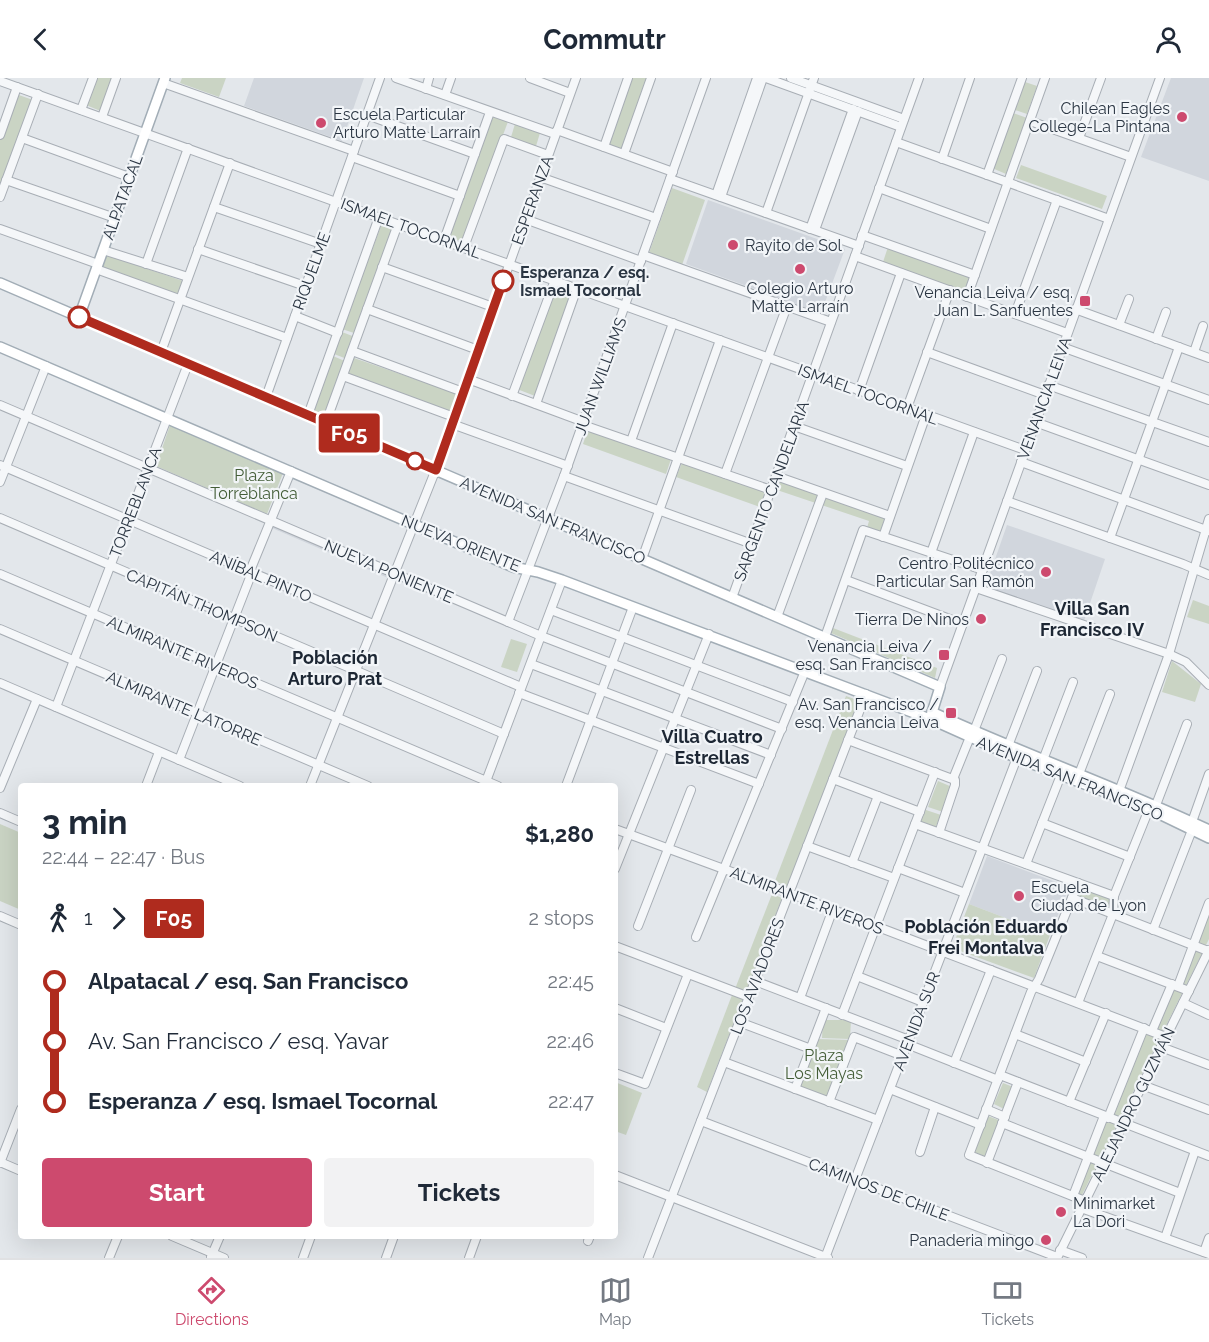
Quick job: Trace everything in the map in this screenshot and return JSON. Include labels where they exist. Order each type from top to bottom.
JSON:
[{"type":"main road","name":"ALPATACAL","points":[[79,317],[164,80]]},
{"type":"main road","name":"AVENIDA SAN FRANCISCO","points":[[0,283],[940,687]]},
{"type":"main road","name":"NUEVA ORIENTE","points":[[0,347],[513,567],[562,580],[805,672],[931,715]]},
{"type":"main road","name":"VENANCIA LEIVA","points":[[931,715],[940,687]]},
{"type":"main road","name":"AVENIDA SAN FRANCISCO","points":[[931,715],[1061,775],[1118,793]]},
{"type":"main road","name":"AVENIDA SAN FRANCISCO","points":[[972,734],[1008,746],[1018,754],[1043,760],[1079,774],[1192,826],[1209,838]]},
{"type":"main road","name":"AVENIDA SAN FRANCISCO","points":[[1192,826],[1209,830]]},
{"type":"street","points":[[81,110],[93,78]]},
{"type":"street","points":[[102,117],[116,78]]},
{"type":"street","name":"RIQUELME","points":[[266,397],[380,78]]},
{"type":"street","points":[[396,78],[624,154],[718,196],[859,246]]},
{"type":"street","points":[[426,89],[428,78]]},
{"type":"street","points":[[445,95],[451,78]]},
{"type":"street","points":[[530,78],[570,93]]},
{"type":"street","name":"ESPERANZA","points":[[311,783],[436,470],[576,78]]},
{"type":"street","points":[[604,147],[628,78]]},
{"type":"street","points":[[624,154],[651,78]]},
{"type":"street","name":"JUAN WILLIAMS","points":[[508,622],[568,466],[706,78]]},
{"type":"street","points":[[718,196],[757,78]]},
{"type":"street","points":[[718,196],[764,78],[811,86],[855,110],[903,123]]},
{"type":"street","points":[[791,78],[903,123]]},
{"type":"street","name":"SARGENTO CANDELARIA","points":[[732,598],[919,78]]},
{"type":"street","points":[[942,159],[970,78]]},
{"type":"street","points":[[987,175],[1022,78]]},
{"type":"street","points":[[967,297],[1045,78]]},
{"type":"street","points":[[1079,138],[1101,78]]},
{"type":"street","name":"VENANCIA LEIVA","points":[[940,687],[1160,78]]},
{"type":"street","points":[[164,80],[460,196]]},
{"type":"street","name":"ISMAEL TOCORNAL","points":[[0,81],[1025,450]]},
{"type":"street","points":[[766,213],[811,86]]},
{"type":"street","points":[[0,135],[17,87]]},
{"type":"street","points":[[0,198],[38,94]]},
{"type":"street","points":[[813,230],[855,110]]},
{"type":"street","points":[[444,240],[490,111]]},
{"type":"street","points":[[367,115],[475,154]]},
{"type":"street","points":[[1030,121],[1131,157]]},
{"type":"street","points":[[22,138],[129,177]]},
{"type":"street","points":[[464,247],[504,140],[548,155]]},
{"type":"street","points":[[896,142],[1108,219]]},
{"type":"street","points":[[146,264],[188,148]]},
{"type":"street","points":[[161,352],[230,163]]},
{"type":"street","points":[[540,177],[656,218]]},
{"type":"street","points":[[6,180],[114,218]]},
{"type":"street","points":[[879,188],[991,229]]},
{"type":"street","points":[[1015,314],[1056,200]]},
{"type":"street","points":[[214,207],[321,244]]},
{"type":"street","points":[[308,415],[379,217]]},
{"type":"street","points":[[525,219],[831,322]]},
{"type":"street","points":[[326,422],[398,224]]},
{"type":"street","points":[[0,229],[180,300],[287,338]]},
{"type":"street","points":[[862,235],[975,275]]},
{"type":"street","points":[[198,249],[305,286]]},
{"type":"street","points":[[103,250],[188,277]]},
{"type":"street","points":[[855,256],[1067,333]]},
{"type":"street","points":[[382,267],[494,307]]},
{"type":"street","points":[[859,391],[901,273]]},
{"type":"street","points":[[512,396],[555,280]]},
{"type":"street","points":[[536,404],[577,288]]},
{"type":"street","points":[[907,408],[950,290]]},
{"type":"street","points":[[1119,325],[1129,299]]},
{"type":"street","points":[[725,474],[787,306]]},
{"type":"street","points":[[367,309],[478,350]]},
{"type":"street","points":[[1075,309],[1209,357]]},
{"type":"street","points":[[1156,339],[1166,312]]},
{"type":"street","points":[[295,316],[338,333]]},
{"type":"street","points":[[631,441],[673,323]]},
{"type":"street","points":[[1194,352],[1203,326]]},
{"type":"street","points":[[642,559],[720,340]]},
{"type":"street","points":[[1110,537],[1179,346]]},
{"type":"street","points":[[1062,347],[1209,400]]},
{"type":"street","points":[[352,351],[463,392]]},
{"type":"street","points":[[927,352],[1045,395]]},
{"type":"street","name":"TORREBLANCA","points":[[56,707],[188,364]]},
{"type":"street","points":[[0,482],[3,466],[26,416],[45,366]]},
{"type":"street","points":[[343,376],[568,466]]},
{"type":"street","points":[[468,379],[631,441],[771,490]]},
{"type":"street","points":[[1048,385],[1209,442]]},
{"type":"street","name":"NUEVA PONIENTE","points":[[0,405],[541,636],[782,729]]},
{"type":"street","points":[[882,537],[926,415]]},
{"type":"street","points":[[1035,422],[1209,485]]},
{"type":"street","points":[[794,426],[907,466]]},
{"type":"street","points":[[931,552],[974,432]]},
{"type":"street","points":[[1021,462],[1208,530]]},
{"type":"street","name":"ANÍBAL PINTO","points":[[3,466],[374,624],[591,720],[759,784]]},
{"type":"street","points":[[179,760],[291,471]]},
{"type":"street","points":[[564,476],[752,544]]},
{"type":"street","points":[[776,476],[890,516]]},
{"type":"street","points":[[777,617],[823,492]]},
{"type":"street","points":[[1007,501],[1209,575]]},
{"type":"street","name":"CAPITÁN THOMPSON","points":[[0,518],[504,734]]},
{"type":"street","points":[[1118,793],[1169,654],[1208,530],[1209,519]]},
{"type":"street","points":[[825,638],[863,530],[983,570]]},
{"type":"street","name":"ALMIRANTE RIVEROS","points":[[0,574],[483,783]]},
{"type":"street","points":[[485,783],[562,580]]},
{"type":"street","points":[[846,580],[963,624]]},
{"type":"street","points":[[976,588],[1169,654],[1185,663],[1209,685]]},
{"type":"street","points":[[567,783],[633,607]]},
{"type":"street","points":[[551,610],[792,702]]},
{"type":"street","name":"ALMIRANTE LATORRE","points":[[0,629],[361,783]]},
{"type":"street","points":[[618,862],[709,634]]},
{"type":"street","points":[[939,832],[954,781],[1002,659]]},
{"type":"street","points":[[531,664],[771,755]]},
{"type":"street","points":[[1008,746],[1037,671]]},
{"type":"street","points":[[696,938],[805,672]]},
{"type":"street","points":[[1043,760],[1073,682]]},
{"type":"street","points":[[0,683],[233,783]]},
{"type":"street","name":"LOS AVIADORES","points":[[648,1258],[866,694]]},
{"type":"street","points":[[1079,774],[1110,694]]},
{"type":"street","points":[[0,788],[37,699]]},
{"type":"street","points":[[1078,1003],[1113,914],[1114,896],[1187,724]]},
{"type":"street","points":[[848,740],[954,781]]},
{"type":"street","points":[[147,783],[159,752]]},
{"type":"street","name":"AVENIDA SUR","points":[[826,1258],[1018,754]]},
{"type":"street","points":[[842,1015],[934,772]]},
{"type":"street","points":[[1153,930],[1209,774]]},
{"type":"street","points":[[1026,864],[1061,775]]},
{"type":"street","points":[[833,779],[920,812]]},
{"type":"street","points":[[638,926],[691,790]]},
{"type":"street","points":[[852,862],[878,796]]},
{"type":"street","points":[[0,813],[18,821]]},
{"type":"street","points":[[1042,823],[1130,856]]},
{"type":"street","points":[[915,824],[1114,896]]},
{"type":"street","name":"ALMIRANTE RIVEROS","points":[[618,830],[789,892],[1166,1036]]},
{"type":"street","points":[[807,846],[894,878]]},
{"type":"street","points":[[898,868],[965,893]]},
{"type":"street","points":[[1078,883],[1015,1034],[969,1155],[1072,1196],[1083,1204],[1165,1238],[1207,1253],[1209,1238]]},
{"type":"street","points":[[1072,898],[1193,945],[1208,954]]},
{"type":"street","name":"ALEJANDRO GUZMÁN","points":[[1072,1196],[1087,1158],[1148,1029],[1175,985],[1209,903]]},
{"type":"street","points":[[800,998],[833,909]]},
{"type":"street","points":[[0,916],[18,924]]},
{"type":"street","points":[[618,947],[749,997]]},
{"type":"street","name":"ALEJANDRO GUZMÁN","points":[[1058,1255],[1208,954]]},
{"type":"street","points":[[1097,956],[1189,991]]},
{"type":"street","points":[[954,1063],[991,970]]},
{"type":"street","points":[[618,1074],[645,1084],[688,974]]},
{"type":"street","points":[[857,976],[923,1002]]},
{"type":"street","points":[[755,981],[826,1008],[954,1063],[1017,1082],[1209,1156]]},
{"type":"street","points":[[1183,1003],[1209,1015]]},
{"type":"street","points":[[795,1089],[826,1008]]},
{"type":"street","points":[[618,1009],[666,1028]]},
{"type":"street","points":[[1069,1102],[1106,1013]]},
{"type":"street","points":[[739,1022],[811,1049]]},
{"type":"street","points":[[1015,1034],[1086,1062]]},
{"type":"street","points":[[829,1102],[854,1037],[903,1056]]},
{"type":"street","points":[[1161,1047],[1209,1065]]},
{"type":"street","points":[[724,1062],[878,1120]]},
{"type":"street","points":[[987,1162],[1017,1082]]},
{"type":"street","points":[[1142,1085],[1209,1110]]},
{"type":"street","points":[[890,1089],[981,1125]]},
{"type":"street","points":[[920,1152],[935,1107]]},
{"type":"street","points":[[987,1109],[1003,1120],[1087,1158],[1180,1193]]},
{"type":"street","points":[[18,1116],[0,1162],[18,1170]]},
{"type":"street","name":"CAMINOS DE CHILE","points":[[701,1121],[1058,1255],[1082,1258]]},
{"type":"street","points":[[1165,1238],[1195,1150]]},
{"type":"street","points":[[618,1176],[826,1258]]},
{"type":"street","points":[[109,1258],[117,1239]]},
{"type":"street","points":[[178,1239],[212,1256],[224,1258]]},
{"type":"street","points":[[212,1256],[219,1239]]},
{"type":"street","points":[[303,1258],[310,1239]]},
{"type":"street","points":[[386,1258],[393,1239]]},
{"type":"street","points":[[472,1257],[476,1239]]},
{"type":"shaded area","name":"Escuela Particular Arturo Matte Larraín","points":[[254,78],[364,78],[342,141],[244,106]]},
{"type":"shaded area","name":"Chilean Eagles College-La Pintana","points":[[1171,78],[1209,78],[1209,181],[1141,157]]},
{"type":"shaded area","points":[[708,200],[845,249],[821,313],[686,264]]},
{"type":"shaded area","points":[[277,518],[392,568],[388,578],[272,528]]},
{"type":"shaded area","name":"Centro Politécnico Particular San Ramón","points":[[1007,525],[1105,559],[1084,621],[988,589],[986,585]]},
{"type":"shaded area","name":"Escuela Ciudad de Lyon","points":[[987,856],[1069,887],[1050,935],[969,904]]},
{"type":"green space","points":[[95,78],[115,78],[103,112],[86,105]]},
{"type":"green space","points":[[182,78],[226,78],[219,97],[180,83]]},
{"type":"green space","points":[[630,78],[648,78],[622,151],[606,145]]},
{"type":"green space","points":[[1025,82],[1037,86],[1027,114],[1015,110]]},
{"type":"green space","points":[[16,94],[33,100],[0,187],[0,138]]},
{"type":"green space","points":[[1013,113],[1027,118],[1006,174],[992,168]]},
{"type":"green space","points":[[493,114],[509,119],[463,242],[449,237]]},
{"type":"green space","points":[[515,124],[540,133],[536,146],[511,137]]},
{"type":"green space","points":[[1021,165],[1107,196],[1102,209],[1016,178]]},
{"type":"green space","points":[[672,188],[705,200],[682,265],[649,253]]},
{"type":"green space","points":[[383,221],[395,226],[357,334],[342,329]]},
{"type":"green space","points":[[888,247],[970,276],[965,292],[883,262]]},
{"type":"green space","points":[[106,255],[183,281],[178,296],[101,268]]},
{"type":"green space","points":[[554,286],[572,293],[535,396],[517,389]]},
{"type":"green space","points":[[342,332],[355,337],[347,359],[334,354]]},
{"type":"green space","points":[[333,356],[347,362],[327,416],[312,411]]},
{"type":"green space","points":[[354,358],[458,394],[451,413],[347,377]]},
{"type":"green space","name":"Plaza Torreblanca","points":[[170,425],[283,473],[267,514],[156,466]]},
{"type":"green space","points":[[588,429],[671,459],[666,474],[583,444]]},
{"type":"green space","points":[[682,463],[765,492],[760,507],[676,477]]},
{"type":"green space","points":[[780,482],[885,517],[880,532],[867,528],[869,521],[777,490]]},
{"type":"green space","points":[[1193,600],[1209,606],[1209,624],[1187,617]]},
{"type":"green space","points":[[833,628],[937,668],[935,678],[831,633]]},
{"type":"green space","points":[[511,639],[527,644],[517,672],[501,667]]},
{"type":"green space","points":[[1172,661],[1201,684],[1195,702],[1162,692]]},
{"type":"green space","points":[[846,696],[860,701],[788,887],[775,881]]},
{"type":"green space","points":[[938,781],[952,787],[943,812],[928,807]]},
{"type":"green space","points":[[923,809],[941,815],[935,828],[919,821]]},
{"type":"green space","points":[[0,824],[18,832],[18,909],[0,901]]},
{"type":"green space","points":[[1079,885],[1111,897],[1111,911],[1074,897]]},
{"type":"green space","points":[[772,894],[782,898],[746,993],[735,989]]},
{"type":"green space","points":[[1209,901],[1209,939],[1082,1195],[1076,1192],[1104,1119],[1144,1031],[1152,1034],[1173,986],[1178,988]]},
{"type":"green space","points":[[969,904],[1050,935],[1034,978],[952,948]]},
{"type":"green space","points":[[732,995],[743,999],[707,1092],[697,1087]]},
{"type":"green space","points":[[823,1020],[851,1020],[850,1039],[822,1038]]},
{"type":"green space","name":"Plaza Los Mayas","points":[[816,1039],[852,1040],[829,1100],[797,1088]]},
{"type":"green space","points":[[618,1083],[642,1093],[626,1135],[618,1132]]},
{"type":"green space","points":[[1003,1083],[1013,1087],[1004,1109],[994,1104]]},
{"type":"green space","points":[[988,1116],[1001,1121],[986,1159],[973,1154]]},
{"type":"bus line","name":"F05","points":[[79,317],[436,470],[503,281]]},
{"type":"place","name":"Chilean Eagles College-La Pintana","points":[[1182,117]]},
{"type":"place","name":"Escuela Particular Arturo Matte Larraín","points":[[321,123]]},
{"type":"place","name":"Rayito de Sol","points":[[733,245]]},
{"type":"place","name":"Colegio Arturo Matte Larraín","points":[[800,269]]},
{"type":"place","name":"Esperanza / esq. Ismael Tocornal","points":[[503,281]]},
{"type":"place","name":"Venancia Leiva / esq. Juan L. Sanfuentes","points":[[1085,301]]},
{"type":"place","name":"Centro Politécnico Particular San Ramón","points":[[1046,572]]},
{"type":"place","name":"Tierra De Ninos","points":[[981,619]]},
{"type":"place","name":"Venancia Leiva / esq. San Francisco","points":[[944,655]]},
{"type":"place","name":"Av. San Francisco / esq. Venancia Leiva","points":[[951,713]]},
{"type":"place","name":"Escuela Ciudad de Lyon","points":[[1019,896]]},
{"type":"place","name":"Minimarket La Dori","points":[[1061,1212]]},
{"type":"place","name":"Panaderia mingo","points":[[1046,1240]]},
{"type":"district","name":"Villa San Francisco IV","points":[[1092,619]]},
{"type":"district","name":"Población Arturo Prat","points":[[335,668]]},
{"type":"district","name":"Villa Cuatro Estrellas","points":[[712,747]]},
{"type":"district","name":"Población Eduardo Frei Montalva","points":[[986,937]]}]
